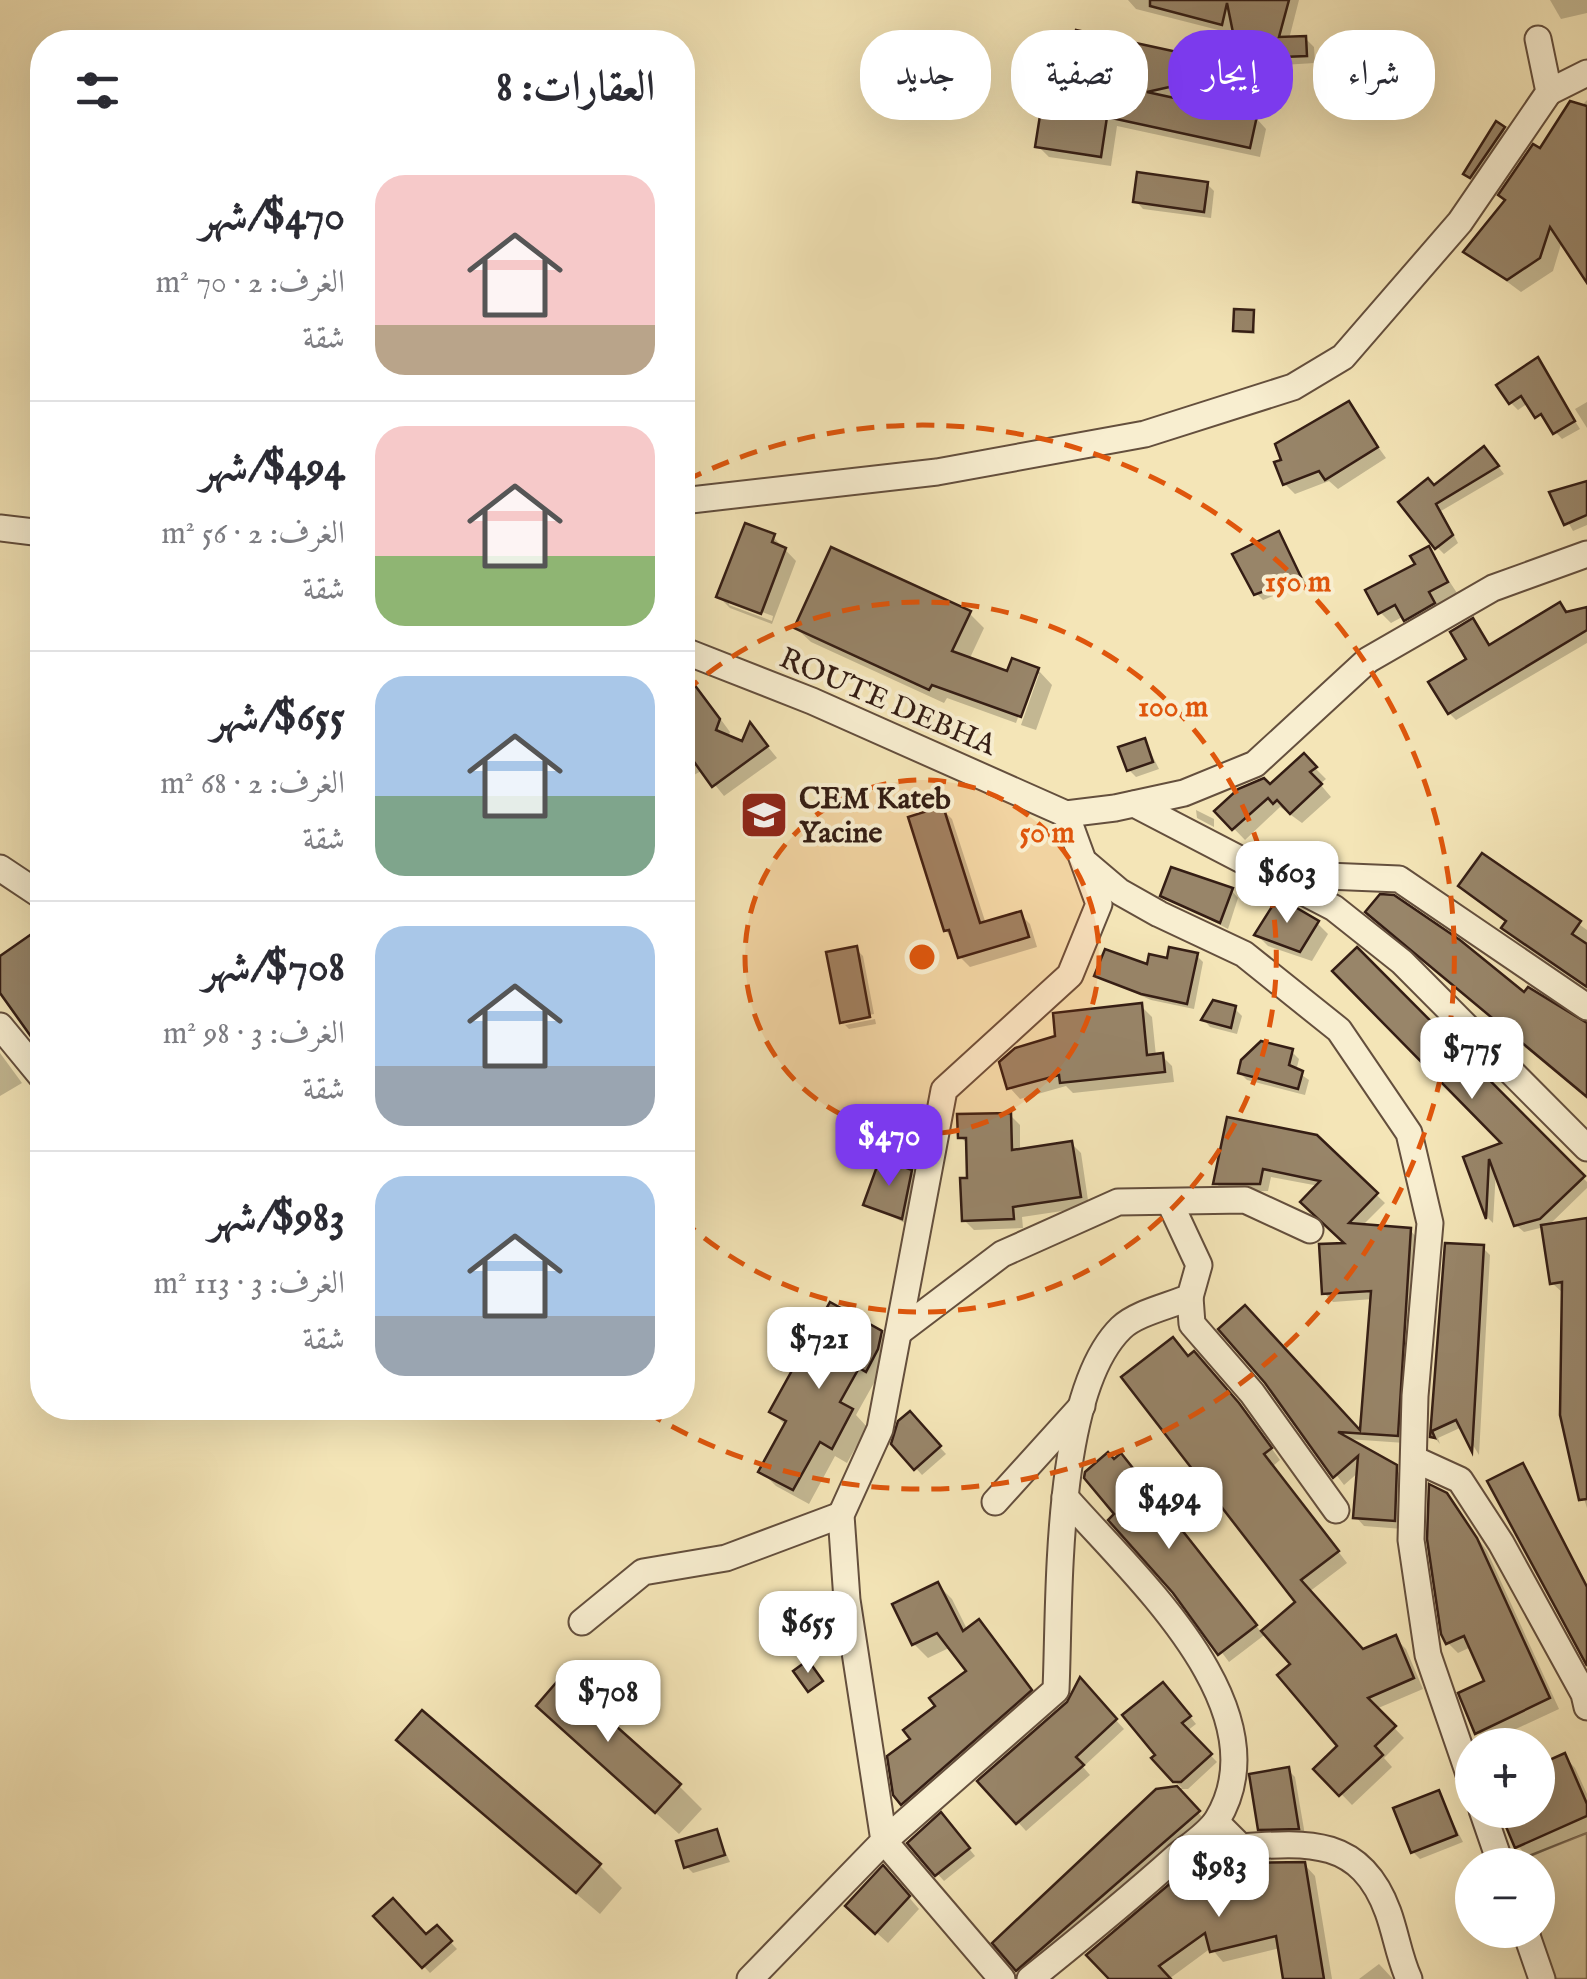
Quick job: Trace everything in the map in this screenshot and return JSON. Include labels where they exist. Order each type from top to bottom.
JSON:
[{"type":"street","points":[[1538,39],[1549,92]]},
{"type":"street","points":[[695,500],[937,472],[1145,434],[1293,387],[1343,357],[1460,222],[1549,92],[1587,73]]},
{"type":"street","points":[[0,528],[30,532]]},
{"type":"street","points":[[1002,1979],[884,1841],[847,1600],[841,1515],[880,1429],[944,1090],[1070,974],[1099,904],[1066,814],[1184,793],[1255,764],[1368,660],[1493,588],[1587,554]]},
{"type":"street","name":"ROUTE DEBHA","points":[[695,655],[812,701],[1066,814]]},
{"type":"street","points":[[1134,804],[1334,908],[1402,962],[1587,1148]]},
{"type":"street","points":[[1084,861],[1146,907],[1244,954],[1339,1030],[1409,1133],[1430,1223],[1411,1540],[1428,1656],[1455,1734]]},
{"type":"street","points":[[0,868],[30,888]]},
{"type":"street","points":[[1268,874],[1399,879],[1587,1008]]},
{"type":"street","points":[[0,1026],[30,1062]]},
{"type":"street","points":[[899,1332],[1002,1254],[1118,1202],[1245,1200],[1310,1230]]},
{"type":"street","points":[[1170,1203],[1199,1265],[1190,1297],[1192,1324],[1252,1393],[1336,1510]]},
{"type":"street","points":[[750,1979],[884,1841],[1056,1690],[1065,1497],[1089,1374],[1122,1326],[1190,1297]]},
{"type":"street","points":[[995,1502],[1082,1406]]},
{"type":"street","points":[[1414,1460],[1460,1480],[1502,1543],[1584,1694],[1587,1707]]},
{"type":"street","points":[[1030,1979],[1111,1915],[1216,1822],[1236,1770],[1231,1720],[1210,1674],[1065,1497]]},
{"type":"street","points":[[582,1622],[643,1572],[726,1558],[841,1515]]},
{"type":"street","points":[[1216,1822],[1241,1848],[1301,1842],[1339,1852],[1371,1874],[1389,1914],[1409,1979]]},
{"type":"street","points":[[1531,1948],[1542,1979]]},
{"type":"shaded area","points":[[1587,1833],[1587,1979],[1542,1979],[1541,1948],[1555,1948],[1555,1848],[1549,1848]]},
{"type":"building","points":[[1150,0],[1289,0],[1281,30],[1232,30],[1227,3],[1222,25],[1150,6]]},
{"type":"building","points":[[1293,36],[1306,36],[1307,56],[1293,57]]},
{"type":"building","points":[[1148,46],[1168,50],[1168,87],[1148,92]]},
{"type":"building","points":[[1148,92],[1168,97],[1168,120],[1256,120],[1250,148],[1121,120],[1148,120]]},
{"type":"building","points":[[1570,101],[1587,106],[1587,283],[1550,227],[1540,258],[1507,280],[1463,252],[1505,200],[1498,195],[1533,144],[1540,148]]},
{"type":"building","points":[[1039,120],[1107,120],[1101,157],[1035,147]]},
{"type":"building","points":[[1496,121],[1505,127],[1470,178],[1463,174]]},
{"type":"building","points":[[1137,172],[1208,182],[1204,212],[1133,202]]},
{"type":"building","points":[[1234,309],[1254,310],[1253,332],[1233,331]]},
{"type":"building","points":[[1538,357],[1575,421],[1553,434],[1541,414],[1535,418],[1521,396],[1509,404],[1496,385]]},
{"type":"building","points":[[1349,401],[1378,447],[1325,480],[1319,471],[1283,485],[1274,462],[1281,460],[1275,444]]},
{"type":"building","points":[[1484,446],[1499,466],[1436,504],[1453,535],[1435,549],[1398,502],[1428,478],[1434,485]]},
{"type":"building","points":[[1587,481],[1587,515],[1564,525],[1549,492]]},
{"type":"building","points":[[745,523],[775,534],[772,542],[786,548],[761,614],[716,597]]},
{"type":"building","points":[[1279,531],[1301,577],[1254,595],[1232,554]]},
{"type":"building","points":[[1429,546],[1448,582],[1429,592],[1435,603],[1404,621],[1395,605],[1378,614],[1365,590],[1415,564],[1410,556]]},
{"type":"building","points":[[831,547],[971,611],[952,651],[1007,671],[1012,658],[1039,668],[1021,717],[932,685],[929,690],[794,628]]},
{"type":"building","points":[[1560,602],[1566,612],[1587,607],[1587,630],[1448,714],[1428,682],[1466,659],[1450,632],[1473,618],[1489,645]]},
{"type":"building","points":[[695,685],[720,719],[716,730],[742,741],[750,722],[768,746],[712,787],[695,763]]},
{"type":"building","points":[[1145,738],[1153,762],[1127,771],[1118,747]]},
{"type":"building","points":[[1304,753],[1317,767],[1310,772],[1322,784],[1290,814],[1277,800],[1273,804],[1268,798],[1232,830],[1214,811],[1238,789],[1264,778],[1270,784]]},
{"type":"building","points":[[943,806],[980,923],[1021,911],[1029,937],[958,958],[949,930],[944,931],[908,817]]},
{"type":"building","points":[[1482,853],[1581,921],[1572,934],[1587,944],[1587,987],[1501,928],[1506,921],[1458,886]]},
{"type":"building","points":[[1171,867],[1233,888],[1220,923],[1160,896]]},
{"type":"building","points":[[1380,894],[1394,895],[1460,940],[1524,992],[1528,987],[1587,1023],[1587,1097],[1365,912]]},
{"type":"building","points":[[1278,897],[1319,921],[1300,952],[1254,935]]},
{"type":"building","points":[[30,935],[30,1035],[0,993],[0,956]]},
{"type":"building","points":[[857,946],[870,1017],[840,1023],[826,952]]},
{"type":"building","points":[[1169,947],[1198,953],[1187,1004],[1141,994],[1094,976],[1105,949],[1147,964],[1149,954],[1167,958]]},
{"type":"building","points":[[1357,947],[1585,1176],[1540,1219],[1514,1226],[1489,1159],[1486,1219],[1463,1157],[1501,1143],[1332,971]]},
{"type":"building","points":[[1213,1000],[1236,1006],[1231,1028],[1201,1020]]},
{"type":"building","points":[[1142,1003],[1147,1055],[1163,1053],[1165,1072],[1060,1083],[1059,1075],[1007,1089],[999,1062],[1015,1048],[1055,1036],[1053,1013]]},
{"type":"building","points":[[1261,1041],[1293,1049],[1289,1065],[1303,1071],[1298,1089],[1238,1073],[1241,1060]]},
{"type":"building","points":[[1011,1113],[1012,1150],[1072,1141],[1081,1197],[1013,1207],[1014,1219],[962,1221],[960,1178],[967,1178],[966,1138],[958,1138],[957,1114]]},
{"type":"building","points":[[1227,1117],[1317,1135],[1378,1193],[1349,1223],[1411,1228],[1398,1436],[1338,1432],[1397,1465],[1395,1521],[1353,1518],[1358,1456],[1333,1478],[1265,1383],[1218,1329],[1245,1305],[1360,1430],[1371,1291],[1322,1294],[1319,1244],[1344,1243],[1300,1202],[1320,1181],[1263,1169],[1260,1184],[1213,1184]]},
{"type":"building","points":[[880,1158],[912,1170],[902,1219],[863,1205]]},
{"type":"building","points":[[1587,1218],[1587,1499],[1579,1500],[1560,1415],[1562,1282],[1550,1284],[1541,1225]]},
{"type":"building","points":[[1445,1243],[1484,1245],[1472,1452],[1456,1420],[1432,1431],[1435,1438],[1430,1437]]},
{"type":"building","points":[[830,1302],[882,1331],[866,1372],[859,1368],[840,1402],[853,1409],[832,1449],[820,1442],[793,1490],[758,1472],[786,1421],[769,1412]]},
{"type":"building","points":[[1173,1337],[1188,1356],[1194,1351],[1239,1403],[1272,1448],[1264,1454],[1339,1551],[1301,1580],[1363,1649],[1396,1635],[1414,1678],[1368,1698],[1396,1726],[1375,1746],[1383,1755],[1339,1796],[1313,1769],[1337,1746],[1277,1675],[1290,1664],[1261,1631],[1295,1602],[1121,1377]]},
{"type":"building","points":[[910,1411],[941,1446],[914,1470],[891,1444],[898,1421]]},
{"type":"building","points":[[1108,1452],[1114,1459],[1121,1453],[1257,1625],[1218,1655],[1173,1593],[1108,1520],[1114,1514],[1084,1478],[1085,1472]]},
{"type":"building","points":[[1523,1463],[1587,1587],[1587,1666],[1487,1481]]},
{"type":"building","points":[[1429,1484],[1447,1493],[1477,1538],[1550,1698],[1488,1728],[1473,1728],[1458,1693],[1484,1681],[1464,1636],[1446,1644],[1441,1634],[1427,1539]]},
{"type":"building","points":[[938,1582],[963,1631],[979,1619],[1032,1690],[901,1805],[893,1795],[887,1756],[910,1739],[903,1730],[935,1706],[929,1698],[966,1671],[937,1633],[912,1645],[892,1604]]},
{"type":"building","points":[[808,1660],[823,1681],[808,1692],[793,1671]]},
{"type":"building","points":[[561,1677],[681,1784],[655,1813],[536,1706]]},
{"type":"building","points":[[1080,1677],[1117,1719],[1076,1757],[1084,1765],[1016,1824],[977,1781],[1067,1702]]},
{"type":"building","points":[[1163,1682],[1191,1716],[1182,1723],[1212,1754],[1181,1782],[1173,1782],[1151,1758],[1155,1755],[1122,1715]]},
{"type":"building","points":[[422,1710],[601,1864],[576,1893],[396,1740]]},
{"type":"building","points":[[1565,1753],[1587,1804],[1587,1816],[1515,1848],[1507,1828],[1555,1828],[1555,1757]]},
{"type":"building","points":[[1289,1767],[1299,1829],[1258,1830],[1249,1774]]},
{"type":"building","points":[[1177,1786],[1200,1811],[1016,1971],[992,1943],[1156,1789]]},
{"type":"building","points":[[1439,1790],[1457,1835],[1411,1853],[1393,1808]]},
{"type":"building","points":[[941,1812],[970,1848],[935,1876],[907,1843]]},
{"type":"building","points":[[717,1829],[725,1855],[684,1868],[676,1841]]},
{"type":"building","points":[[1231,1859],[1242,1863],[1305,1862],[1324,1979],[1283,1979],[1276,1936],[1210,1952],[1205,1933],[1159,1966],[1171,1979],[1109,1979],[1086,1955],[1186,1870]]},
{"type":"building","points":[[883,1865],[910,1896],[875,1934],[845,1906]]},
{"type":"building","points":[[393,1898],[426,1934],[437,1925],[452,1941],[422,1968],[373,1916]]},
{"type":"place","name":"CEM Kateb Yacine","points":[[764,815]]}]
